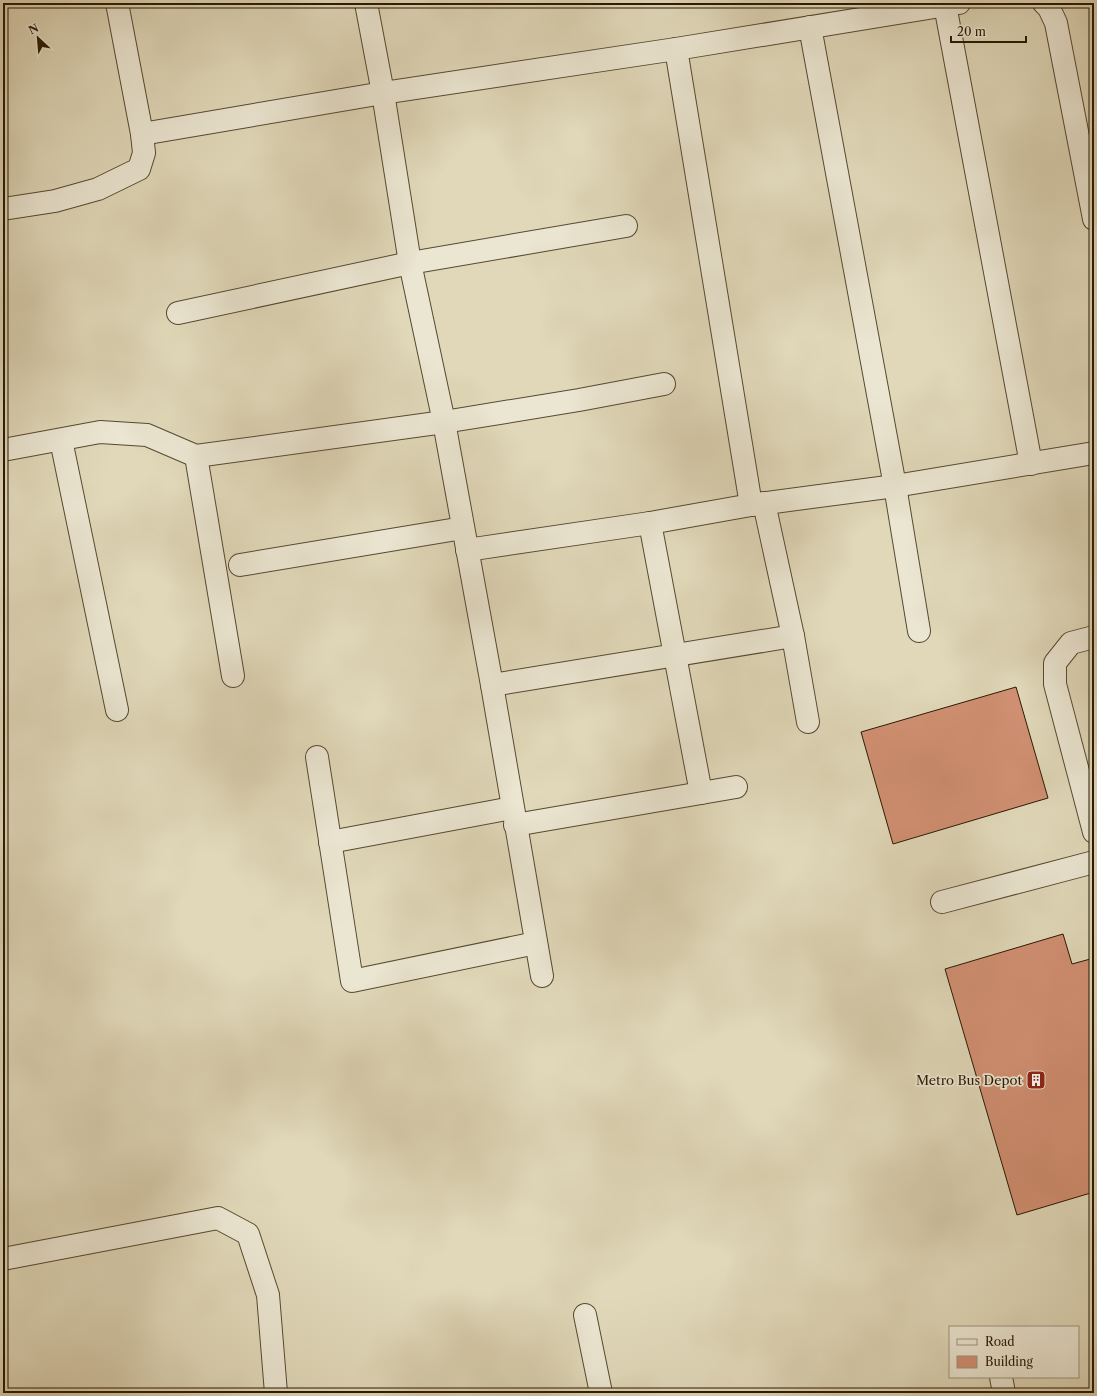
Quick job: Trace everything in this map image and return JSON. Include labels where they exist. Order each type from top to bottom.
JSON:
[{"type":"street","points":[[3,209],[55,201],[98,189],[140,169],[144,153],[142,134],[117,3]]},
{"type":"street","points":[[366,3],[383,93],[410,263],[444,422],[492,686],[513,816],[542,976]]},
{"type":"street","points":[[1044,3],[1049,8],[1056,23],[1094,219]]},
{"type":"street","points":[[142,134],[383,93],[676,49],[952,4],[1031,464]]},
{"type":"street","points":[[810,27],[895,486],[919,631]]},
{"type":"street","points":[[676,49],[758,504],[793,636],[808,722]]},
{"type":"street","points":[[178,312],[410,263],[626,226]]},
{"type":"street","points":[[3,450],[100,432],[147,435],[196,456],[444,422],[579,400],[664,384]]},
{"type":"street","points":[[61,440],[117,710]]},
{"type":"street","points":[[467,550],[650,523],[758,504],[895,486],[1094,453]]},
{"type":"street","points":[[196,456],[233,676]]},
{"type":"street","points":[[650,523],[701,793]]},
{"type":"street","points":[[240,565],[463,528]]},
{"type":"street","points":[[492,686],[675,654],[793,636]]},
{"type":"street","points":[[1094,637],[1071,643],[1055,663],[1055,684],[1094,832]]},
{"type":"street","points":[[317,757],[352,981],[536,943]]},
{"type":"street","points":[[330,842],[513,816],[701,793],[736,787]]},
{"type":"street","points":[[942,902],[1094,862]]},
{"type":"street","points":[[3,1259],[218,1218],[248,1234],[268,1295],[276,1393]]},
{"type":"street","points":[[585,1315],[601,1393]]},
{"type":"street","points":[[1001,1378],[1004,1393]]},
{"type":"building","points":[[1016,687],[1048,798],[893,844],[861,732]]},
{"type":"building","name":"Metro Bus Depot","points":[[1063,934],[1072,964],[1094,958],[1094,1192],[1017,1215],[945,969]]},
{"type":"place","name":"Metro Bus Depot","points":[[1036,1080]]}]
